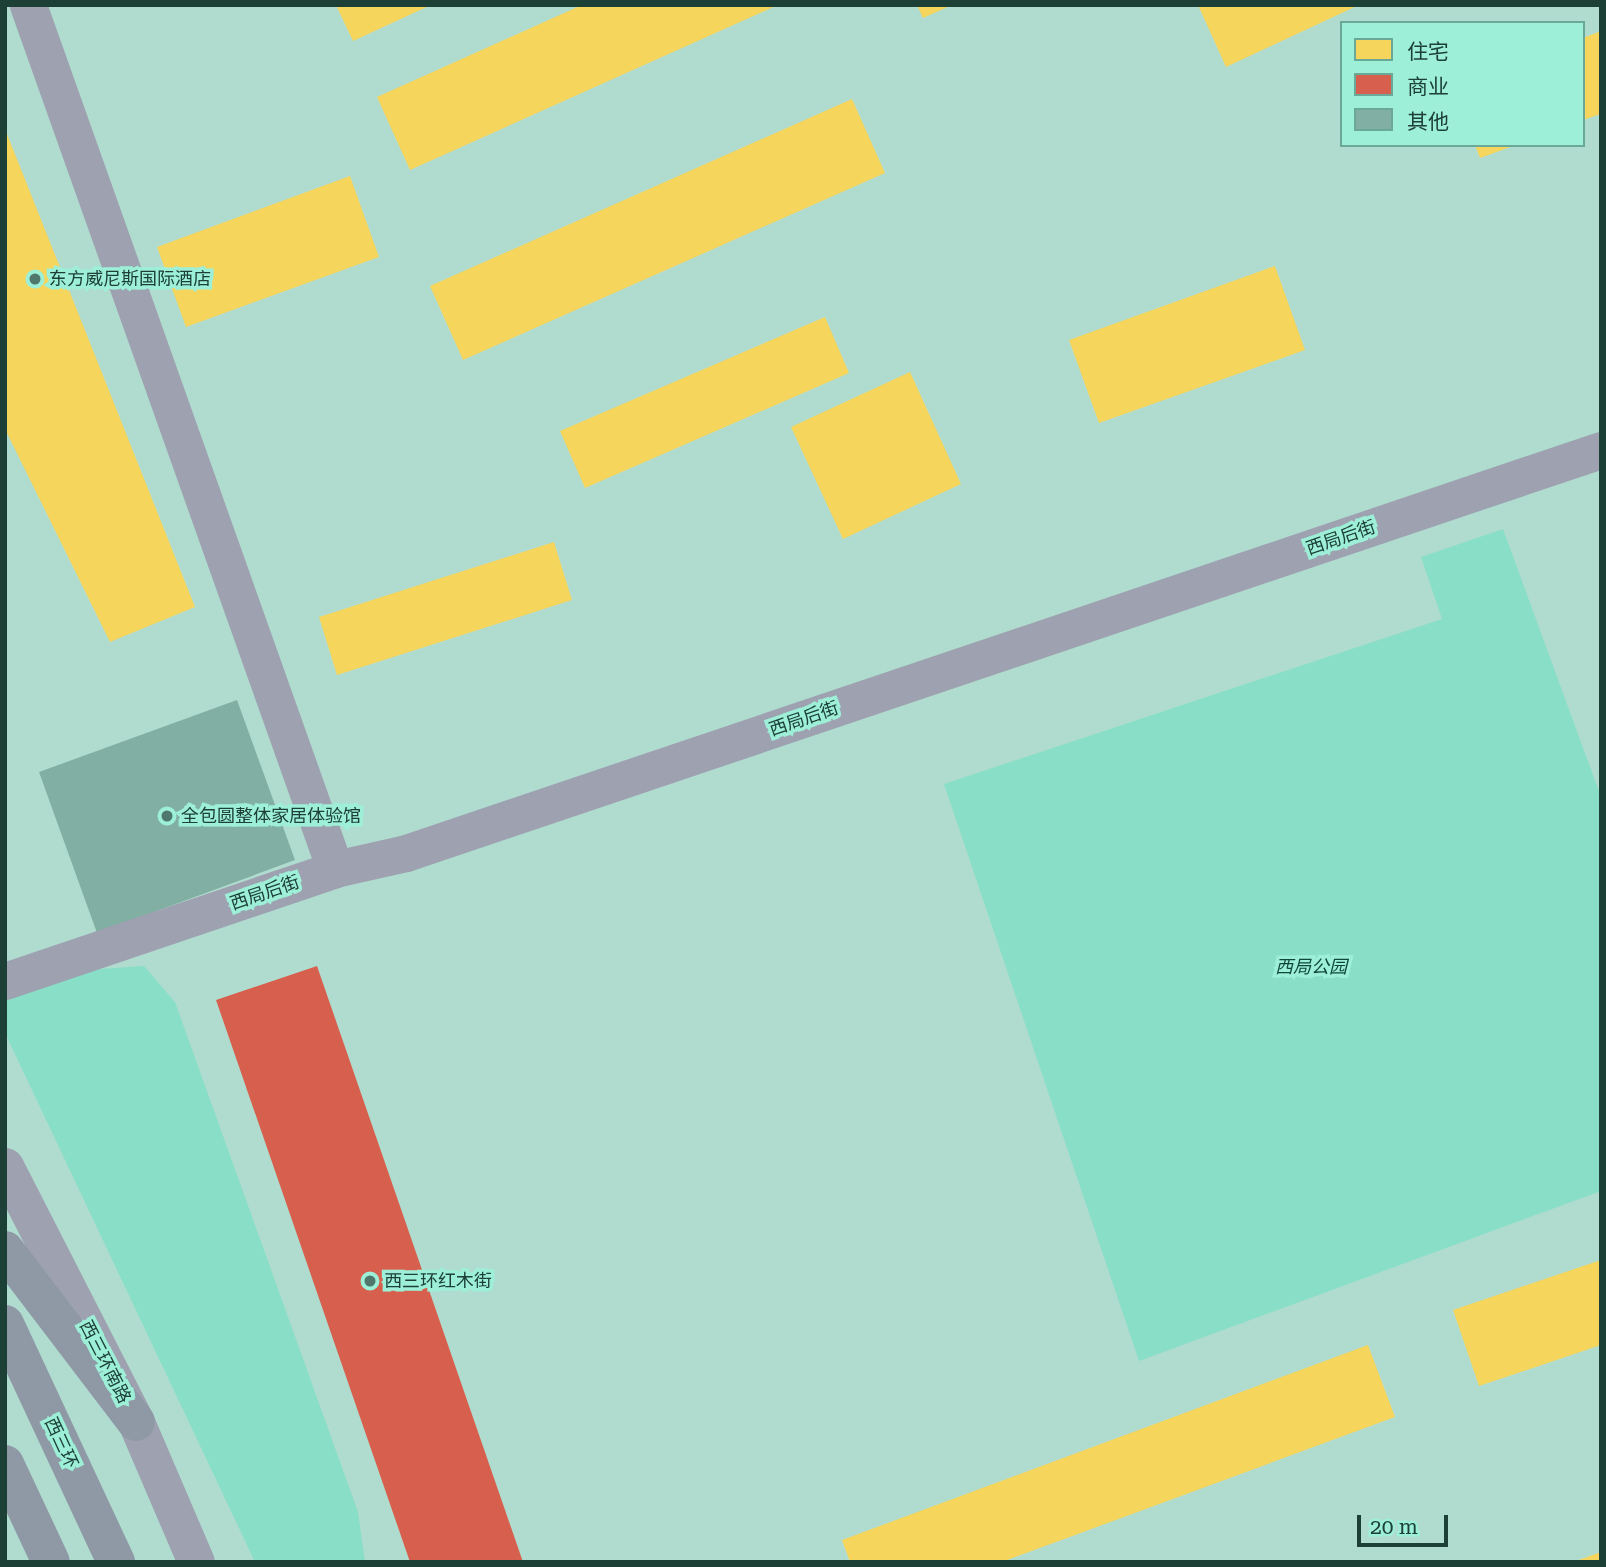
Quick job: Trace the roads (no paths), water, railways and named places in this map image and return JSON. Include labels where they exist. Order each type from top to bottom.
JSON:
[{"type":"highway","points":[[5,1250],[136,1422]]},
{"type":"highway","name":"西三环","points":[[5,1324],[116,1562]]},
{"type":"highway","points":[[5,1464],[51,1562]]},
{"type":"street","points":[[28,5],[335,869]]},
{"type":"street","name":"西局后街","points":[[5,981],[335,869],[406,853],[1601,450]]},
{"type":"street","name":"西三环南路","points":[[5,1166],[136,1422],[196,1562]]},
{"type":"place","name":"东方威尼斯国际酒店","points":[[35,279]]},
{"type":"place","name":"全包圆整体家居体验馆","points":[[167,816]]},
{"type":"place","name":"西三环红木街","points":[[370,1281]]},
{"type":"park label","name":"西局公园","points":[[1311,967]]}]
